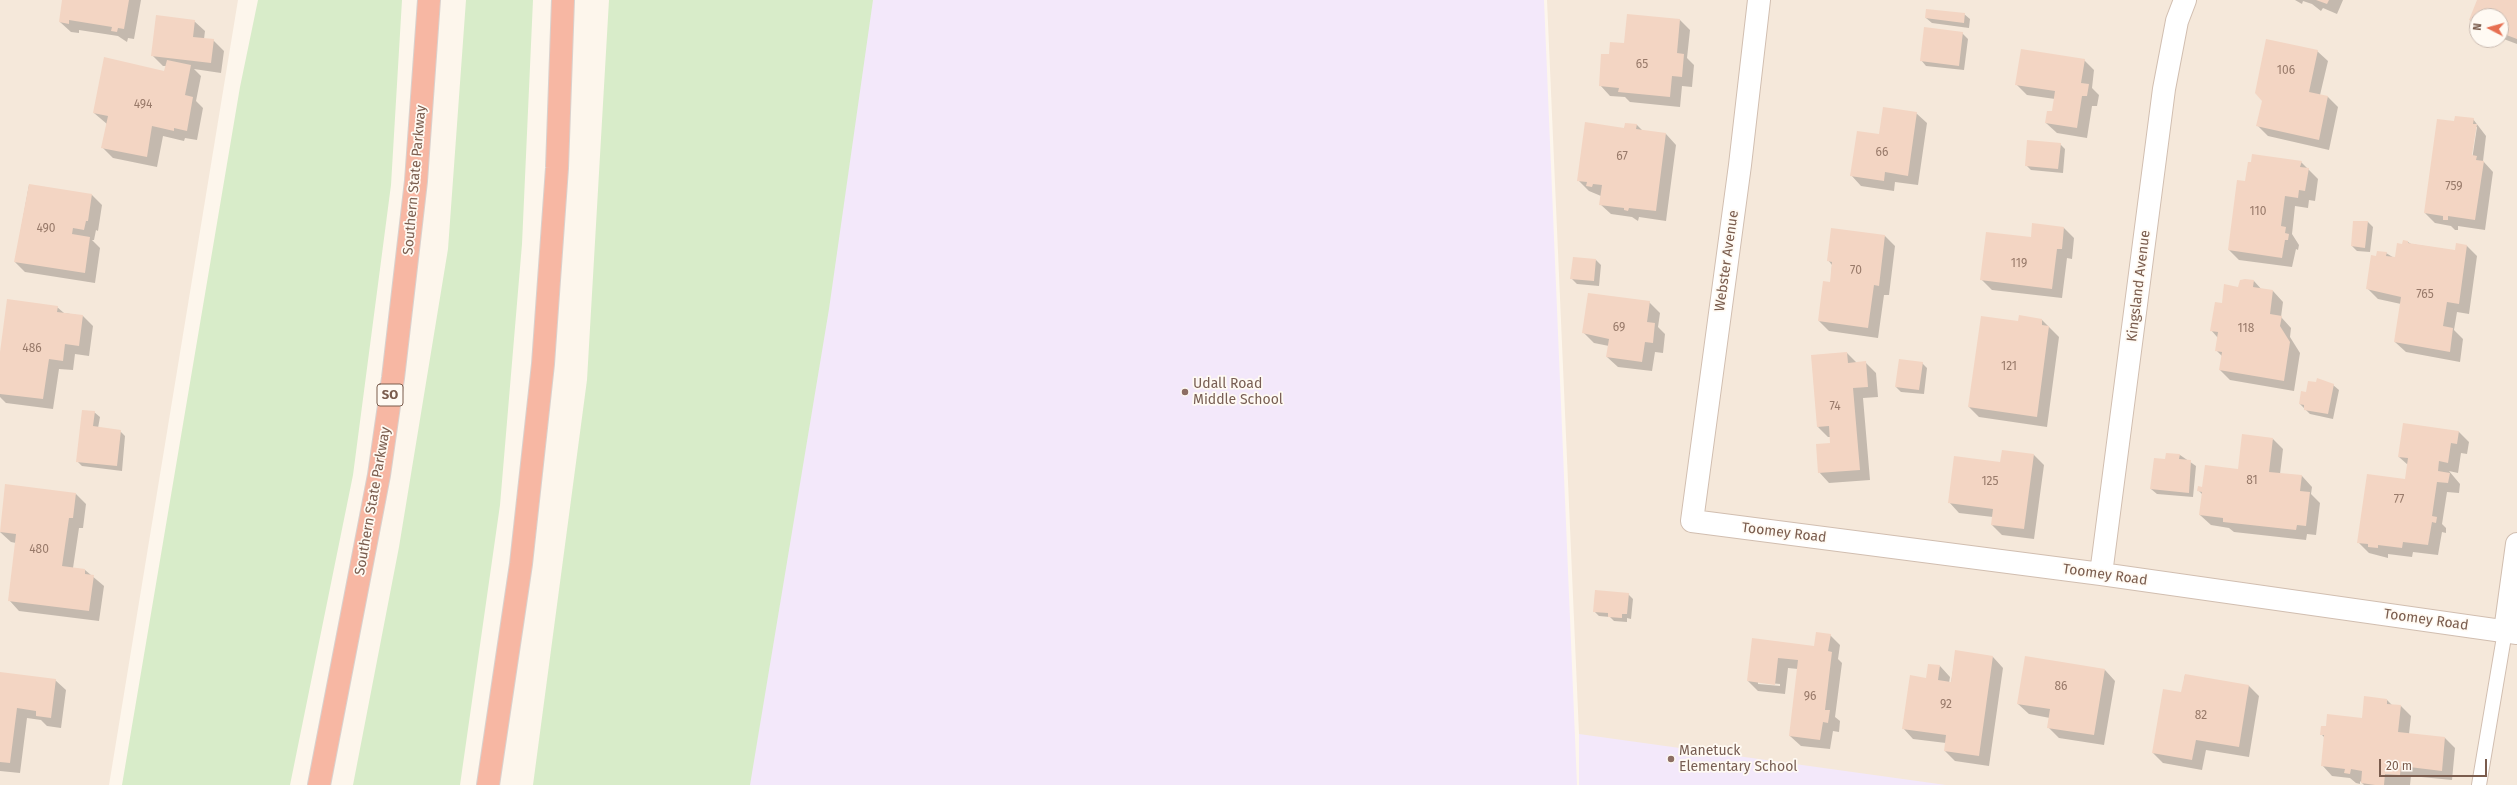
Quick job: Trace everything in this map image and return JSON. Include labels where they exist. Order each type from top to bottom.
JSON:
[{"type":"highway","name":"Southern State Parkway","points":[[320,785],[379,475],[393,378],[414,205],[430,0]]},
{"type":"highway","points":[[488,785],[521,564],[541,380],[557,168],[563,0]]},
{"type":"street","name":"Webster Avenue","points":[[1692,521],[1740,165],[1759,0]]},
{"type":"street","name":"Kingsland Avenue","points":[[2101,574],[2164,89],[2177,21],[2185,0]]},
{"type":"street","name":"Toomey Road","points":[[1692,521],[2101,574],[2511,632]]},
{"type":"street","points":[[2511,632],[2517,544]]},
{"type":"lane","points":[[2479,785],[2511,632]]},
{"type":"shaded area","points":[[0,0],[238,0],[109,785],[0,785]]},
{"type":"shaded area","name":"Udall Road Middle School","points":[[872,0],[1544,0],[1577,785],[748,785]]},
{"type":"shaded area","points":[[1547,0],[2517,0],[2517,785],[1579,785],[1579,734]]},
{"type":"shaded area","name":"Manetuck Elementary School","points":[[1579,734],[1946,785],[1579,785]]},
{"type":"green space","points":[[258,0],[402,0],[391,185],[353,475],[290,785],[122,785],[240,87]]},
{"type":"green space","points":[[466,0],[533,0],[522,244],[500,505],[460,785],[353,785],[399,547],[448,249]]},
{"type":"green space","points":[[609,0],[873,0],[829,309],[750,785],[533,785],[587,380]]},
{"type":"building","points":[[62,0],[129,0],[124,29],[118,28],[117,32],[111,31],[112,27],[69,20],[69,24],[59,22]]},
{"type":"building","points":[[2316,0],[2329,0],[2327,4]]},
{"type":"building","points":[[2477,0],[2517,0],[2517,39],[2509,36],[2509,8],[2474,8]]},
{"type":"building","points":[[1926,9],[1965,13],[1964,23],[1925,18]]},
{"type":"building","points":[[1627,14],[1680,19],[1677,53],[1684,54],[1682,77],[1672,76],[1670,97],[1618,92],[1619,88],[1599,86],[1601,54],[1609,54],[1610,42],[1624,43]]},
{"type":"building","points":[[156,15],[195,20],[193,37],[214,39],[211,63],[151,56]]},
{"type":"building","points":[[1924,27],[1963,32],[1959,66],[1920,61]]},
{"type":"building","points":[[2266,39],[2318,50],[2309,92],[2328,96],[2319,140],[2256,126],[2262,101],[2255,93]]},
{"type":"building","points":[[2021,49],[2085,59],[2081,83],[2089,84],[2087,96],[2082,96],[2077,128],[2045,123],[2047,111],[2052,111],[2055,91],[2015,85]]},
{"type":"building","points":[[104,57],[164,71],[167,60],[191,65],[185,95],[193,97],[187,131],[174,128],[174,131],[152,126],[147,157],[101,148],[108,116],[93,113]]},
{"type":"building","points":[[1883,107],[1917,112],[1908,176],[1885,172],[1884,181],[1850,176],[1857,131],[1879,134]]},
{"type":"building","points":[[2455,116],[2474,118],[2473,124],[2477,124],[2472,155],[2477,156],[2476,160],[2484,161],[2475,220],[2448,216],[2448,220],[2443,220],[2443,216],[2424,213],[2437,119],[2454,121]]},
{"type":"building","points":[[1585,122],[1624,128],[1625,123],[1637,124],[1636,129],[1666,133],[1656,211],[1629,208],[1628,211],[1624,210],[1624,208],[1599,205],[1602,185],[1593,184],[1592,187],[1586,186],[1587,182],[1577,181]]},
{"type":"building","points":[[2027,140],[2061,143],[2058,169],[2025,166]]},
{"type":"building","points":[[2252,154],[2302,161],[2300,167],[2309,168],[2305,191],[2299,190],[2298,198],[2285,196],[2281,226],[2286,227],[2285,233],[2289,234],[2288,240],[2285,240],[2282,258],[2228,250],[2237,180],[2245,181],[2248,162],[2251,162]]},
{"type":"building","points":[[29,184],[92,194],[88,221],[86,221],[84,230],[73,228],[72,234],[90,237],[85,273],[14,262]]},
{"type":"building","points":[[2353,221],[2368,221],[2365,248],[2351,246]]},
{"type":"building","points":[[2032,223],[2064,227],[2062,249],[2057,249],[2052,289],[1980,280],[1986,232],[2031,237]]},
{"type":"building","points":[[1831,228],[1885,235],[1879,286],[1874,285],[1868,328],[1818,321],[1823,281],[1830,282],[1832,262],[1827,261]]},
{"type":"building","points":[[2403,240],[2408,241],[2408,243],[2455,250],[2456,243],[2467,245],[2459,304],[2447,302],[2443,326],[2453,328],[2450,352],[2394,342],[2401,297],[2366,289],[2371,255],[2376,256],[2377,251],[2387,252],[2386,256],[2395,257],[2397,243],[2402,244]]},
{"type":"building","points":[[1573,257],[1596,259],[1594,281],[1570,279]]},
{"type":"building","points":[[2240,280],[2254,280],[2253,287],[2273,290],[2270,314],[2282,316],[2280,326],[2290,342],[2284,381],[2219,370],[2222,352],[2215,351],[2218,332],[2210,331],[2215,302],[2222,303],[2224,284],[2238,287]]},
{"type":"building","points":[[1588,293],[1650,301],[1647,322],[1655,323],[1653,343],[1645,342],[1642,362],[1606,357],[1609,339],[1582,333]]},
{"type":"building","points":[[7,299],[58,306],[57,312],[83,315],[79,346],[65,344],[63,361],[49,359],[43,399],[0,394],[0,352]]},
{"type":"building","points":[[2019,315],[2042,319],[2042,325],[2049,326],[2037,417],[1968,407],[1981,316],[2018,321]]},
{"type":"building","points":[[1847,352],[1848,363],[1866,361],[1868,387],[1853,388],[1860,470],[1818,473],[1816,444],[1830,443],[1829,426],[1817,427],[1811,355]]},
{"type":"building","points":[[1899,359],[1923,362],[1919,390],[1895,387]]},
{"type":"building","points":[[2317,378],[2334,384],[2328,414],[2304,410],[2304,405],[2299,404],[2301,391],[2306,392],[2308,381],[2316,382]]},
{"type":"building","points":[[82,410],[95,411],[93,426],[121,430],[117,466],[76,462]]},
{"type":"building","points":[[2403,423],[2459,431],[2457,444],[2451,443],[2448,463],[2439,461],[2438,471],[2450,473],[2448,483],[2437,482],[2432,516],[2437,517],[2436,523],[2432,522],[2428,545],[2403,542],[2402,548],[2378,545],[2378,548],[2368,547],[2368,544],[2357,543],[2367,474],[2405,479],[2408,458],[2398,457]]},
{"type":"building","points":[[2242,434],[2273,438],[2269,472],[2302,475],[2300,491],[2310,492],[2306,526],[2297,525],[2296,530],[2223,522],[2223,518],[2199,515],[2202,492],[2197,491],[2198,486],[2202,487],[2205,465],[2238,469]]},
{"type":"building","points":[[2002,450],[2034,454],[2024,529],[1991,525],[1993,509],[1948,503],[1954,456],[2000,462]]},
{"type":"building","points":[[2166,453],[2180,454],[2179,459],[2191,460],[2189,493],[2150,489],[2154,458],[2165,459]]},
{"type":"building","points":[[5,484],[76,493],[73,518],[69,518],[62,566],[85,569],[85,574],[94,575],[89,611],[8,601],[16,534],[0,532]]},
{"type":"building","points":[[1595,590],[1629,593],[1627,614],[1622,614],[1622,618],[1608,617],[1608,613],[1593,612]]},
{"type":"building","points":[[1816,632],[1831,634],[1828,651],[1832,652],[1825,710],[1830,710],[1828,723],[1823,722],[1820,740],[1789,736],[1798,660],[1778,658],[1775,685],[1747,681],[1752,638],[1814,646]]},
{"type":"building","points":[[1955,650],[1993,656],[1979,756],[1944,751],[1946,735],[1902,729],[1910,675],[1926,678],[1928,664],[1940,665],[1938,680],[1951,682]]},
{"type":"building","points":[[2025,656],[2105,669],[2094,735],[2047,728],[2050,709],[2017,704]]},
{"type":"building","points":[[0,672],[56,679],[51,718],[36,716],[36,711],[17,708],[10,763],[0,762]]},
{"type":"building","points":[[2185,674],[2249,685],[2239,747],[2196,740],[2192,760],[2152,753],[2163,689],[2181,692]]},
{"type":"building","points":[[2364,696],[2387,699],[2387,704],[2401,705],[2398,732],[2445,737],[2442,771],[2401,766],[2400,775],[2385,774],[2384,785],[2375,785],[2361,783],[2362,771],[2351,769],[2350,774],[2344,773],[2345,769],[2321,766],[2324,735],[2320,735],[2321,726],[2326,726],[2327,714],[2362,718]]},
{"type":"place","name":"Udall Road Middle School","points":[[1185,392]]},
{"type":"place","name":"Manetuck Elementary School","points":[[1671,759]]}]
